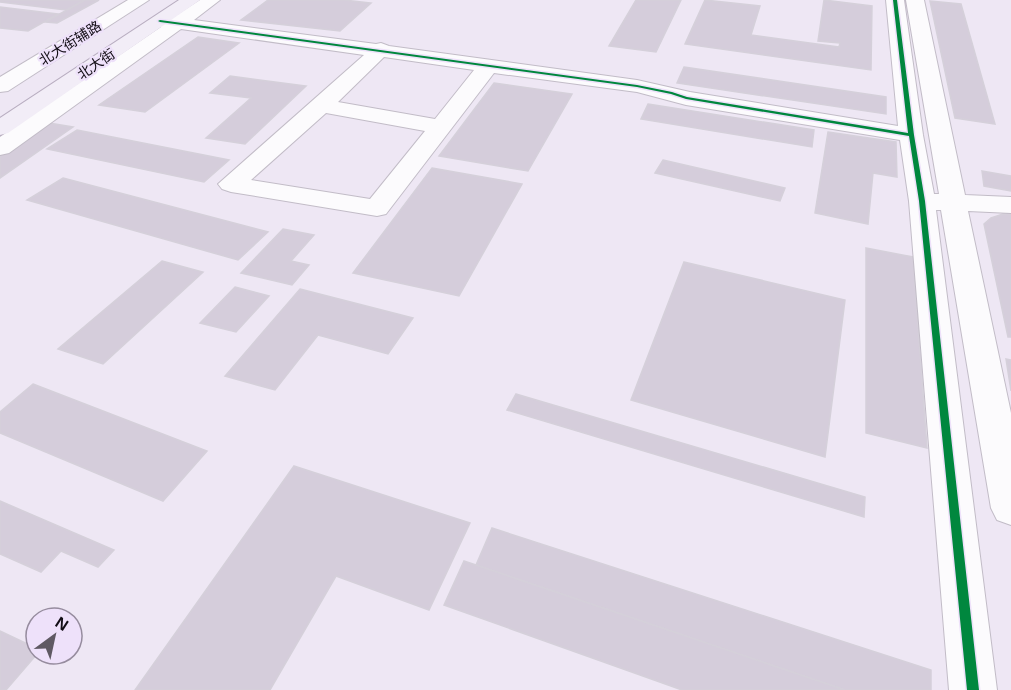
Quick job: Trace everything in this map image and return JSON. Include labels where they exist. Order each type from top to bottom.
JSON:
[{"type":"main road","name":"北大街","points":[[0,102],[162,0]]},
{"type":"main road","name":"北大街","points":[[0,128],[169,22],[191,0]]},
{"type":"street","name":"北大街辅路","points":[[0,86],[140,0]]},
{"type":"street","points":[[0,148],[169,22],[211,0]]},
{"type":"street","points":[[895,0],[910,135],[922,201],[972,690]]},
{"type":"street","points":[[915,0],[1011,508]]},
{"type":"street","points":[[169,22],[637,86],[686,98],[910,135]]},
{"type":"street","points":[[381,50],[231,184],[377,208],[489,65]]},
{"type":"street","points":[[321,106],[441,127]]},
{"type":"street","points":[[922,201],[1011,205]]},
{"type":"building","points":[[0,0],[85,0],[66,10],[0,2]]},
{"type":"building","points":[[85,0],[99,0],[57,23],[45,22]]},
{"type":"building","points":[[268,0],[344,0],[371,3],[340,31],[241,20]]},
{"type":"building","points":[[636,0],[681,0],[656,52],[609,46]]},
{"type":"building","points":[[705,0],[760,6],[751,35],[839,47],[840,43],[818,41],[824,0],[872,6],[871,70],[685,44]]},
{"type":"building","points":[[930,1],[961,4],[995,124],[955,118]]},
{"type":"building","points":[[0,7],[58,14],[28,31],[0,28]]},
{"type":"building","points":[[198,37],[239,43],[145,112],[99,105]]},
{"type":"building","points":[[684,67],[886,97],[886,114],[677,83]]},
{"type":"building","points":[[230,76],[306,86],[245,144],[206,138],[251,98],[210,93]]},
{"type":"building","points":[[494,83],[572,94],[528,171],[439,156]]},
{"type":"building","points":[[648,104],[814,130],[812,147],[641,119]]},
{"type":"building","points":[[43,122],[73,127],[0,178],[0,150]]},
{"type":"building","points":[[77,130],[229,160],[204,182],[47,149]]},
{"type":"building","points":[[828,132],[896,142],[897,177],[873,173],[868,224],[815,213]]},
{"type":"building","points":[[663,160],[785,188],[780,201],[655,173]]},
{"type":"building","points":[[432,168],[522,184],[459,296],[353,273]]},
{"type":"building","points":[[982,171],[1011,176],[1011,191],[984,186]]},
{"type":"building","points":[[63,178],[268,232],[238,260],[27,200]]},
{"type":"building","points":[[1011,214],[1011,337],[1008,337],[984,224],[991,218]]},
{"type":"building","points":[[283,229],[314,235],[291,261],[309,265],[292,285],[241,273]]},
{"type":"building","points":[[866,248],[913,257],[927,448],[866,433]]},
{"type":"building","points":[[162,261],[203,272],[103,364],[58,349]]},
{"type":"building","points":[[684,262],[845,300],[825,457],[631,400]]},
{"type":"building","points":[[235,287],[269,296],[236,332],[200,323]]},
{"type":"building","points":[[300,289],[413,318],[388,354],[318,335],[275,390],[225,376]]},
{"type":"building","points":[[1006,359],[1011,360],[1011,391]]},
{"type":"building","points":[[33,384],[207,451],[163,501],[0,433],[0,412]]},
{"type":"building","points":[[516,394],[865,497],[864,517],[507,410]]},
{"type":"building","points":[[294,466],[470,523],[429,610],[336,576],[270,690],[135,690]]},
{"type":"building","points":[[0,501],[114,550],[98,567],[61,551],[41,572],[0,554]]},
{"type":"building","points":[[492,528],[931,670],[931,690],[845,690],[476,565]]},
{"type":"building","points":[[464,561],[845,690],[682,690],[444,605]]},
{"type":"building","points":[[0,631],[24,642],[24,666],[27,666],[6,690],[0,690]]},
{"type":"cycle path","points":[[895,0],[911,135],[922,201],[973,690]]},
{"type":"cycle path","points":[[160,21],[637,86],[686,98],[911,135]]}]
